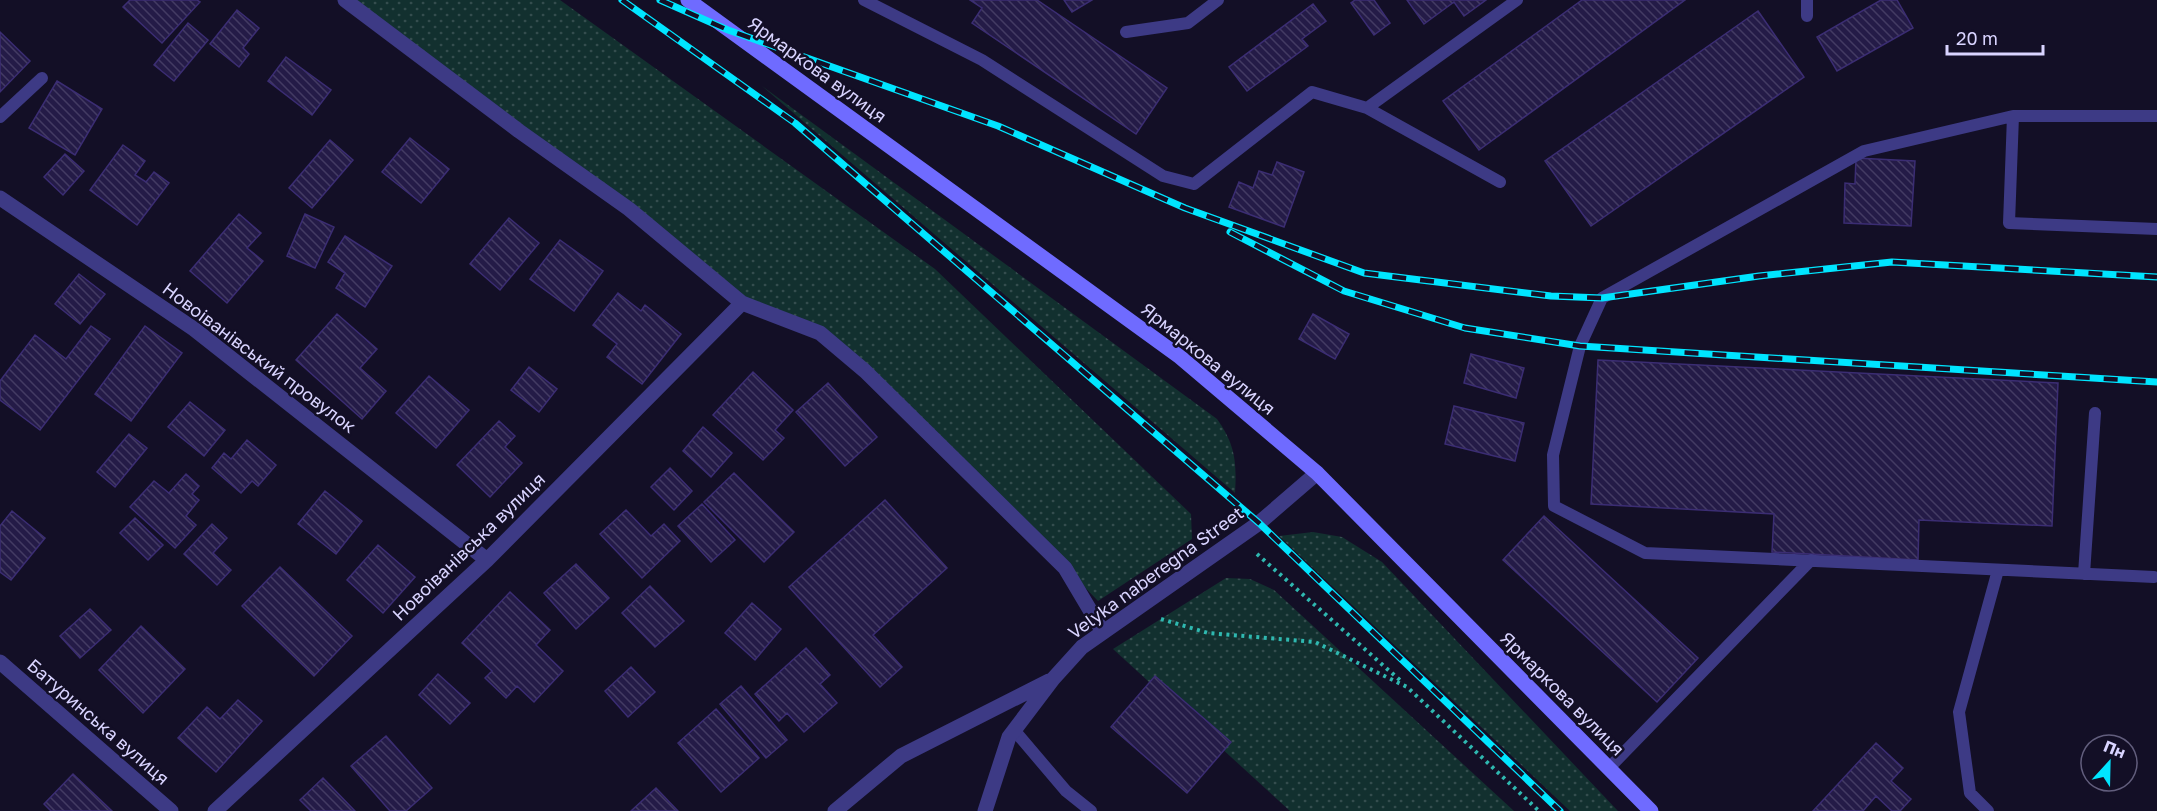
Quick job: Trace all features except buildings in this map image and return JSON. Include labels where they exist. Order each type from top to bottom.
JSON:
[{"type":"main road","name":"Ярмаркова вулиця","points":[[687,0],[1180,357],[1317,473],[1651,811]]},
{"type":"street","points":[[345,0],[519,131],[629,209],[742,303],[820,333],[865,371],[1065,568],[1103,632]]},
{"type":"street","name":"Новоіванівський провулок","points":[[0,198],[194,330],[487,560]]},
{"type":"street","name":"Новоіванівська вулиця","points":[[215,811],[487,560],[742,303]]},
{"type":"street","name":"Velyka naberegna Street","points":[[985,811],[1009,737],[1053,679],[1082,647],[1238,537],[1317,473]]},
{"type":"street","name":"Батуринська вулиця","points":[[0,662],[171,811]]},
{"type":"street","points":[[835,811],[901,756],[1053,679]]},
{"type":"lane","points":[[864,0],[982,60],[1163,176],[1194,184],[1311,92],[1367,108],[1500,182]]},
{"type":"lane","points":[[1126,32],[1188,23],[1218,0]]},
{"type":"lane","points":[[1367,108],[1517,0]]},
{"type":"lane","points":[[1807,0],[1807,16]]},
{"type":"lane","points":[[0,117],[42,78]]},
{"type":"lane","points":[[2013,116],[2009,223],[2157,229]]},
{"type":"lane","points":[[2154,577],[1645,553],[1554,506],[1553,455],[1580,346],[1602,298],[1864,151],[2013,116],[2157,116]]},
{"type":"lane","points":[[2084,574],[2095,413]]},
{"type":"lane","points":[[1608,768],[1810,560]]},
{"type":"lane","points":[[1988,811],[1970,793],[1959,712],[1998,570]]},
{"type":"lane","points":[[1014,730],[1066,790],[1091,811]]},
{"type":"path","points":[[1238,537],[1407,687],[1539,811]]},
{"type":"path","points":[[1132,611],[1208,633],[1315,642],[1407,687]]},
{"type":"green space","points":[[356,0],[560,0],[935,269],[1191,514],[1192,539],[1098,601],[951,448],[827,330],[744,298]]},
{"type":"green space","points":[[762,86],[1217,419],[1228,437],[1234,454],[1235,493]]},
{"type":"green space","points":[[1313,532],[1342,537],[1382,562],[1618,811],[1570,811],[1279,536]]},
{"type":"green space","points":[[1226,578],[1250,579],[1274,590],[1514,811],[1290,811],[1113,649]]},
{"type":"railway","points":[[622,0],[795,123],[1259,523],[1560,811]]},
{"type":"railway","points":[[660,0],[728,30],[998,126],[1185,208],[1364,273],[1551,296],[1602,298],[1759,276],[1892,262],[2157,277]]},
{"type":"railway","points":[[1230,232],[1344,291],[1465,328],[1580,346],[2157,382]]}]
